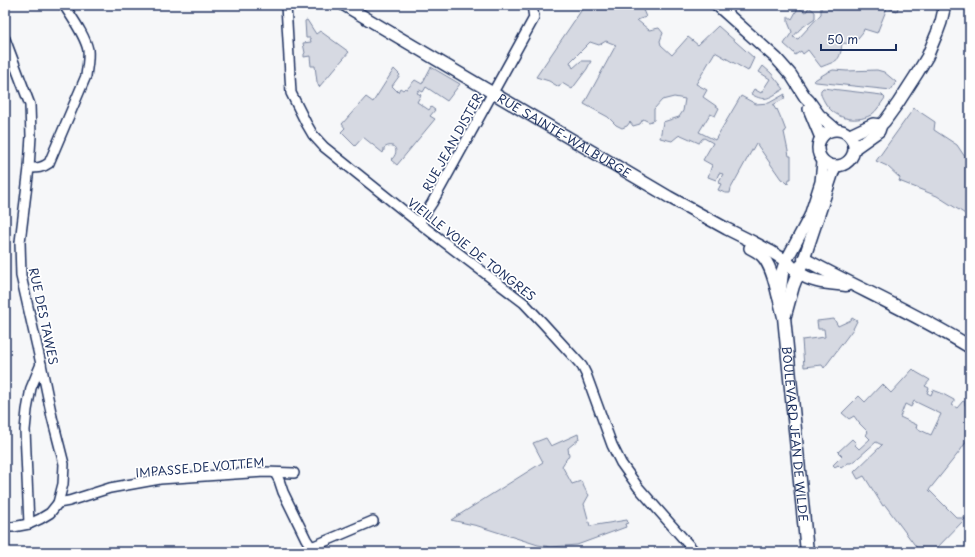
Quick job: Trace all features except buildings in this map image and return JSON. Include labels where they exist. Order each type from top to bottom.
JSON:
[{"type":"main road","points":[[786,261],[804,259],[856,287],[893,304],[970,347]]},
{"type":"main road","name":"BOULEVARD JEAN DE WILDE","points":[[784,316],[793,286],[804,259]]},
{"type":"main road","points":[[786,261],[798,273],[815,281],[856,287]]},
{"type":"main road","name":"BOULEVARD JEAN DE WILDE","points":[[786,261],[782,273],[779,297],[784,316],[807,552]]},
{"type":"street","points":[[29,168],[44,167],[49,163],[86,76],[88,49],[84,37],[64,5]]},
{"type":"street","name":"VIEILLE VOIE DE TONGRES","points":[[286,5],[291,93],[313,136],[324,147],[419,223],[524,303],[542,322],[582,366],[612,445],[621,463],[638,488],[695,552]]},
{"type":"street","name":"RUE SAINTE-WALBURGE","points":[[344,5],[669,196],[786,261]]},
{"type":"street","name":"RUE JEAN DISTER","points":[[419,223],[432,203],[534,18],[532,5]]},
{"type":"street","points":[[717,5],[776,58],[793,79],[818,115],[835,129],[844,131],[850,135],[853,139],[855,148],[853,157],[850,161],[840,166],[829,165],[823,162],[818,153],[821,138],[825,134],[835,129]]},
{"type":"street","points":[[855,148],[879,131],[881,125],[898,103],[921,67],[937,33],[945,5]]},
{"type":"street","name":"RUE DES TAWES","points":[[5,39],[7,49],[30,105],[31,136],[29,168],[20,242],[21,276],[52,417],[64,464],[63,484],[58,503]]},
{"type":"street","points":[[805,97],[805,102],[821,138]]},
{"type":"street","points":[[850,135],[873,124],[881,125]]},
{"type":"street","points":[[786,261],[810,216],[821,182],[823,162]]},
{"type":"street","points":[[804,259],[835,166]]},
{"type":"street","points":[[727,229],[732,238],[760,253],[765,259],[779,297]]},
{"type":"street","points":[[28,524],[25,430],[31,388],[41,364]]},
{"type":"street","name":"IMPASSE DE VOTTEM","points":[[58,503],[110,488],[160,479],[257,473],[294,473]]},
{"type":"street","name":"IMPASSE DE VOTTEM","points":[[275,473],[310,545],[314,546],[373,521]]},
{"type":"street","points":[[5,527],[28,524],[40,519],[50,513],[58,503]]},
{"type":"shaded area","points":[[585,5],[640,5],[637,8],[643,10],[646,17],[637,20],[649,30],[659,28],[663,33],[660,41],[661,45],[672,55],[688,37],[698,45],[718,26],[754,58],[748,71],[715,52],[696,84],[707,90],[703,97],[719,108],[715,116],[710,114],[699,132],[715,140],[741,96],[756,104],[769,103],[785,94],[784,99],[773,105],[776,110],[777,109],[786,131],[784,132],[789,156],[791,156],[791,179],[789,179],[788,184],[781,179],[756,143],[731,188],[730,193],[725,193],[718,190],[721,184],[718,183],[723,174],[719,173],[716,180],[708,177],[712,165],[703,160],[713,143],[704,138],[699,143],[681,135],[672,141],[660,138],[663,122],[679,117],[683,111],[685,99],[674,97],[662,100],[654,109],[654,120],[649,122],[643,119],[640,124],[633,126],[630,122],[627,126],[622,128],[616,125],[608,117],[584,104],[616,45],[606,41],[599,45],[590,42],[570,62],[573,68],[581,61],[591,61],[572,89],[562,83],[559,87],[549,81],[536,77]]},
{"type":"shaded area","points":[[821,5],[899,5],[897,11],[887,8],[877,33],[864,29],[853,44],[842,43],[837,60],[821,67],[808,50],[803,54],[801,51],[795,55],[784,44],[792,32],[788,22],[788,16],[792,19],[798,8],[806,12],[809,7],[815,12],[815,18],[800,29],[793,37],[798,39],[821,14]]},
{"type":"shaded area","points":[[307,20],[316,34],[320,31],[349,52],[319,87],[315,66],[311,66],[310,56],[304,57],[305,53],[303,43],[311,42],[310,38],[306,38],[305,21]]},
{"type":"shaded area","points":[[763,66],[784,89],[768,98],[756,97],[751,94],[754,89],[761,93],[770,79],[759,72]]},
{"type":"shaded area","points":[[431,67],[460,84],[447,101],[426,87],[423,92],[419,90],[417,93],[421,95],[417,102],[429,110],[431,107],[435,110],[430,116],[435,119],[397,165],[391,160],[396,153],[393,146],[384,148],[383,153],[363,137],[355,146],[341,132],[345,128],[342,124],[366,97],[373,102],[394,69],[400,75],[392,86],[398,92],[400,88],[403,90],[405,88],[407,89],[415,80],[422,84]]},
{"type":"shaded area","points":[[833,70],[877,70],[884,72],[896,82],[891,90],[813,81]]},
{"type":"shaded area","points":[[823,88],[882,95],[885,98],[871,115],[858,119],[844,118],[833,112],[828,107],[821,94],[821,90]]},
{"type":"shaded area","points":[[914,108],[935,122],[934,130],[957,145],[970,163],[970,217],[937,196],[899,181],[900,178],[887,166],[876,161]]},
{"type":"shaded area","points":[[852,318],[857,321],[853,329],[824,368],[822,365],[804,367],[802,340],[825,337],[824,329],[818,329],[817,321],[834,319],[838,326],[851,320]]},
{"type":"shaded area","points":[[913,369],[930,380],[925,386],[929,388],[927,393],[931,395],[933,390],[941,393],[954,400],[952,405],[957,408],[963,401],[970,409],[970,412],[967,415],[970,417],[970,436],[929,490],[957,518],[965,519],[933,552],[920,552],[885,505],[883,506],[864,476],[858,479],[854,472],[882,445],[876,442],[851,463],[848,463],[841,468],[838,465],[835,467],[833,465],[842,456],[838,452],[852,439],[859,449],[870,439],[866,435],[868,432],[854,416],[849,419],[842,413],[859,396],[865,402],[882,384],[891,393]],"holes":[[[914,401],[941,414],[931,435],[916,428],[917,425],[900,417],[905,404],[911,407]]]},
{"type":"shaded area","points":[[578,434],[579,439],[568,448],[569,455],[562,466],[572,484],[581,481],[589,495],[584,504],[590,526],[627,520],[628,523],[625,524],[626,527],[577,545],[551,547],[538,545],[478,526],[451,520],[543,462],[533,443],[546,438],[551,446]]}]
